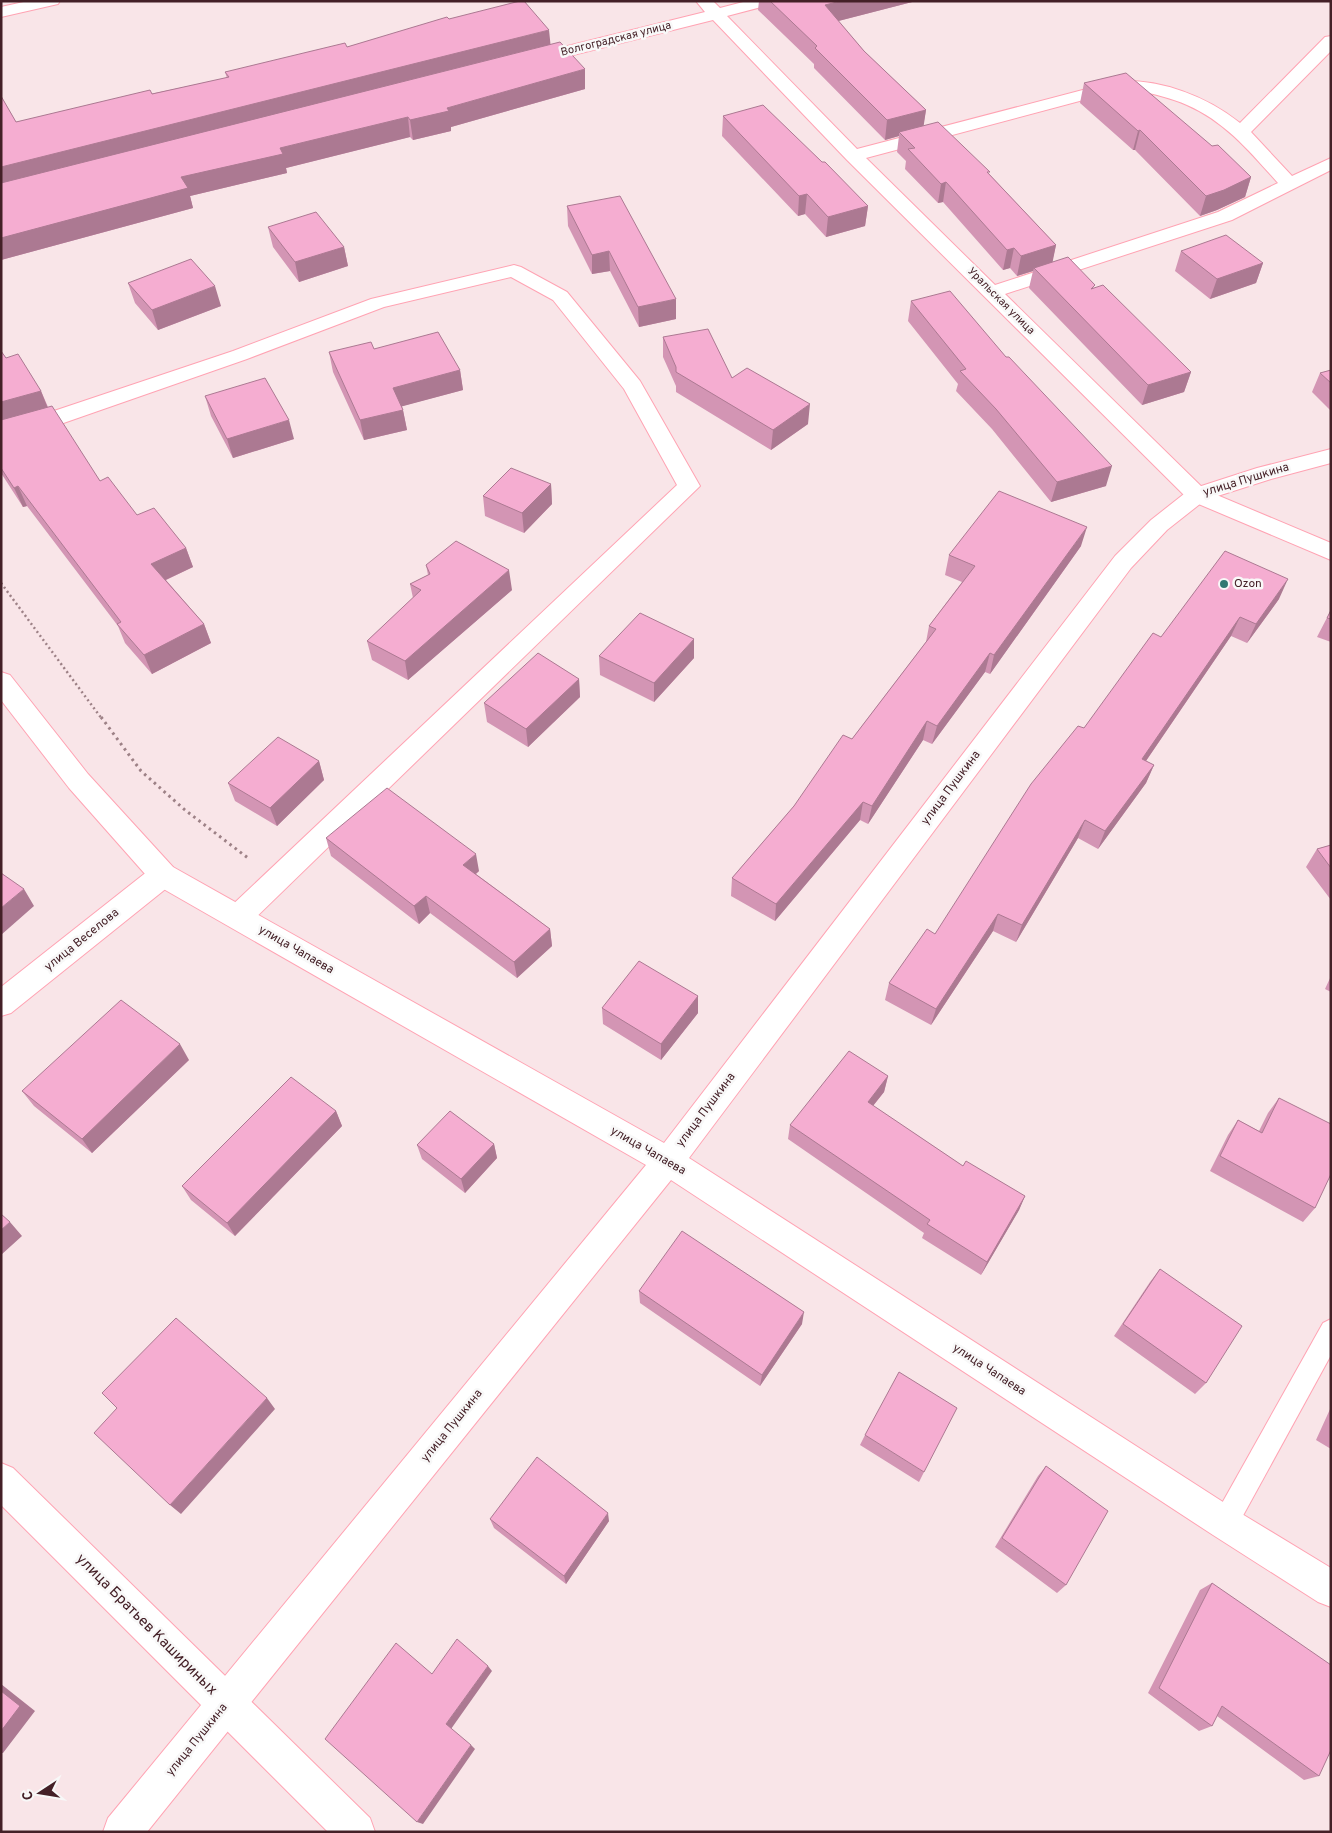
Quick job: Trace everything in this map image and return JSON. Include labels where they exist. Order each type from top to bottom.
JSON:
[{"type":"street","points":[[1,12],[52,1]]},
{"type":"street","name":"Волгоградская улица","points":[[513,66],[710,7],[766,1]]},
{"type":"street","name":"Уральская улица","points":[[710,7],[853,156],[1197,495],[1331,552]]},
{"type":"street","points":[[1241,132],[1331,41]]},
{"type":"street","points":[[853,156],[1117,86],[1139,85],[1193,101],[1218,115],[1241,132],[1290,186]]},
{"type":"street","points":[[992,292],[1225,216],[1290,186],[1331,163]]},
{"type":"street","points":[[1,434],[44,422],[230,358],[378,303],[514,271],[560,296],[633,386],[689,486],[238,917]]},
{"type":"street","name":"улица Пушкина","points":[[122,1832],[668,1161],[1122,562],[1159,525],[1197,495],[1265,472],[1331,456]]},
{"type":"street","name":"улица Чапаева","points":[[1,680],[28,718],[99,807],[162,876],[238,917],[668,1161],[1331,1590]]},
{"type":"street","name":"улица Веселова","points":[[1,1004],[162,876]]},
{"type":"street","name":"улица Братьев Кашириных","points":[[1,1480],[356,1832]]},
{"type":"lane","points":[[1225,1523],[1331,1331]]},
{"type":"path","points":[[1,583],[141,771],[185,810],[277,879]]},
{"type":"building","points":[[524,1],[549,30],[1,167],[1,96],[16,122],[150,90],[152,94],[229,77],[225,72],[345,43],[347,47],[447,17],[449,19]]},
{"type":"building","points":[[770,1],[841,1],[825,5],[864,51],[926,110],[887,120],[815,48],[817,46]]},
{"type":"building","points":[[560,42],[585,69],[447,108],[449,111],[410,120],[408,117],[280,148],[283,154],[181,177],[188,188],[1,238],[1,183]]},
{"type":"building","points":[[1126,73],[1212,146],[1218,145],[1251,177],[1206,196],[1140,130],[1138,131],[1084,83]]},
{"type":"building","points":[[763,105],[822,162],[825,162],[868,206],[828,217],[807,194],[799,196],[723,116]]},
{"type":"building","points":[[938,122],[990,172],[987,172],[1056,245],[1021,256],[1014,248],[1007,250],[946,182],[941,184],[908,149],[915,148],[899,132]]},
{"type":"building","points":[[620,196],[676,299],[638,307],[609,251],[592,255],[567,206]]},
{"type":"building","points":[[316,212],[344,247],[295,262],[268,227]]},
{"type":"building","points":[[1226,235],[1263,263],[1217,279],[1181,251]]},
{"type":"building","points":[[1068,257],[1095,285],[1091,289],[1103,285],[1191,372],[1148,385],[1034,268]]},
{"type":"building","points":[[191,259],[215,286],[152,310],[128,283]]},
{"type":"building","points":[[950,291],[1006,357],[1009,357],[1112,466],[1057,482],[996,409],[960,371],[966,369],[911,301]]},
{"type":"building","points":[[708,329],[732,378],[747,368],[810,404],[773,430],[676,372],[676,367],[663,337]]},
{"type":"building","points":[[438,332],[460,370],[393,388],[403,410],[360,420],[329,352],[371,342],[374,349]]},
{"type":"building","points":[[1,351],[6,358],[18,354],[41,391],[1,402]]},
{"type":"building","points":[[1331,370],[1331,383],[1320,373]]},
{"type":"building","points":[[265,378],[289,420],[227,439],[205,396]]},
{"type":"building","points":[[52,406],[100,481],[108,477],[137,515],[154,508],[186,548],[151,564],[204,624],[144,655],[117,624],[121,622],[18,486],[14,488],[1,468],[1,420]]},
{"type":"building","points":[[511,468],[551,484],[522,513],[483,496]]},
{"type":"building","points":[[999,491],[1087,527],[994,655],[990,653],[937,726],[927,721],[872,806],[863,802],[776,904],[732,878],[794,806],[843,735],[852,739],[936,629],[929,626],[975,566],[949,555]]},
{"type":"building","points":[[456,541],[509,570],[405,661],[367,641],[421,590],[410,584],[430,574],[426,565]]},
{"type":"building","points":[[1225,551],[1288,579],[1256,624],[1240,617],[1142,759],[1154,765],[1105,831],[1085,820],[1022,925],[998,914],[936,1009],[889,983],[927,929],[935,934],[1031,784],[1078,726],[1084,728],[1153,633],[1161,637]]},
{"type":"building","points":[[1331,610],[1331,619],[1327,618]]},
{"type":"building","points":[[640,613],[694,639],[654,683],[599,656]]},
{"type":"building","points":[[538,653],[579,679],[526,729],[484,703]]},
{"type":"building","points":[[278,737],[319,761],[270,808],[228,783]]},
{"type":"building","points":[[387,788],[476,854],[463,865],[550,929],[514,962],[426,896],[414,906],[326,838]]},
{"type":"building","points":[[1331,845],[1331,868],[1317,849]]},
{"type":"building","points":[[1,873],[24,889],[1,908]]},
{"type":"building","points":[[639,961],[698,996],[661,1044],[602,1008]]},
{"type":"building","points":[[121,1000],[180,1044],[82,1139],[22,1091]]},
{"type":"building","points":[[849,1051],[888,1076],[868,1102],[963,1166],[966,1161],[1025,1196],[987,1262],[927,1224],[930,1220],[790,1125]]},
{"type":"building","points":[[291,1077],[336,1111],[227,1223],[182,1186]]},
{"type":"building","points":[[1279,1098],[1331,1124],[1331,1174],[1315,1208],[1220,1156],[1238,1120],[1262,1133]]},
{"type":"building","points":[[450,1111],[494,1144],[461,1179],[417,1145]]},
{"type":"building","points":[[1,1214],[10,1222],[1,1230]]},
{"type":"building","points":[[682,1231],[804,1312],[762,1375],[639,1291]]},
{"type":"building","points":[[1160,1269],[1242,1326],[1206,1383],[1123,1324]]},
{"type":"building","points":[[176,1318],[267,1398],[170,1505],[94,1433],[117,1408],[102,1393]]},
{"type":"building","points":[[899,1372],[957,1408],[924,1472],[865,1435]]},
{"type":"building","points":[[537,1457],[608,1513],[564,1576],[490,1519]]},
{"type":"building","points":[[1046,1466],[1108,1511],[1066,1585],[1002,1538]]},
{"type":"building","points":[[1212,1583],[1331,1665],[1331,1750],[1319,1776],[1222,1706],[1212,1726],[1159,1688]]},
{"type":"building","points":[[457,1639],[488,1666],[446,1724],[471,1745],[417,1822],[325,1739],[396,1643],[432,1674]]},
{"type":"building","points":[[1,1691],[20,1706],[1,1731]]},
{"type":"place","name":"Ozon","points":[[1224,584]]}]
